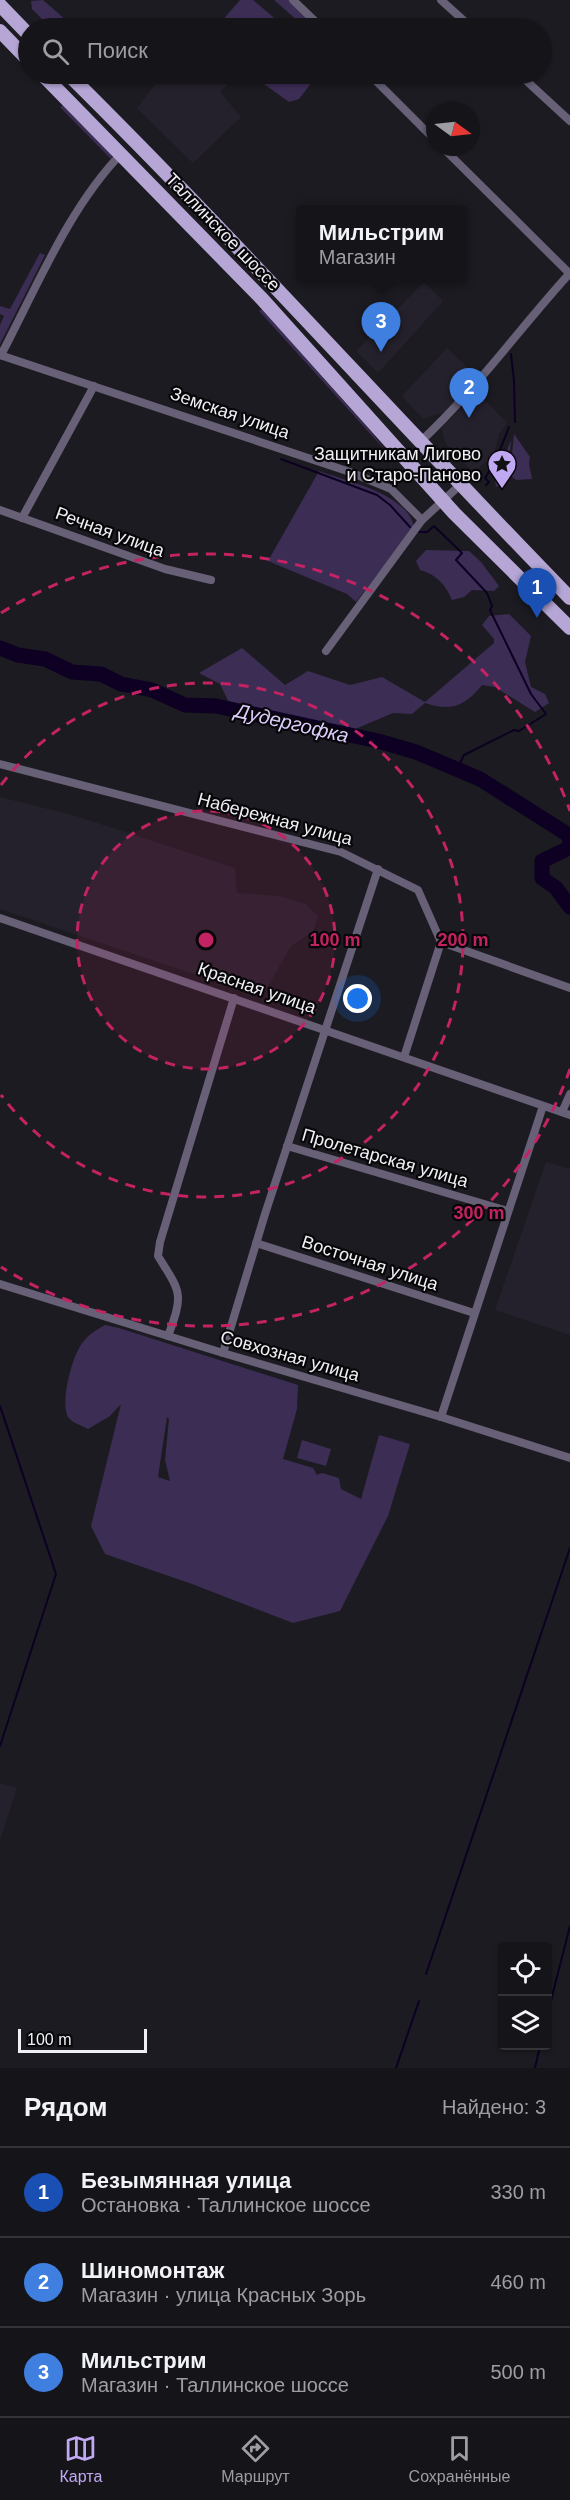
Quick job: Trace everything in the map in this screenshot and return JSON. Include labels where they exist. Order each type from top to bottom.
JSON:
[{"type":"main road","points":[[0,5],[18,24]]},
{"type":"main road","points":[[0,32],[18,50]]},
{"type":"main road","name":"Таллинское шоссе","points":[[52,84],[263,300],[442,501],[570,628]]},
{"type":"main road","name":"Таллинское шоссе","points":[[78,84],[193,198],[419,443],[570,598]]},
{"type":"street","points":[[293,0],[312,18]]},
{"type":"street","points":[[441,0],[461,18]]},
{"type":"street","points":[[379,84],[426,131]]},
{"type":"street","points":[[530,84],[570,121]]},
{"type":"street","points":[[0,355],[68,227],[99,180],[122,153]]},
{"type":"street","points":[[419,443],[477,383],[507,344],[570,273],[451,156]]},
{"type":"street","name":"Земская улица","points":[[0,355],[350,472],[391,489],[422,520]]},
{"type":"street","points":[[22,518],[94,386]]},
{"type":"street","points":[[326,651],[422,520],[460,485]]},
{"type":"street","name":"Речная улица","points":[[0,510],[165,569],[211,580]]},
{"type":"street","name":"Набережная улица","points":[[0,764],[341,852],[418,890],[441,942]]},
{"type":"street","points":[[222,1353],[378,869]]},
{"type":"street","name":"Красная улица","points":[[0,918],[566,1113]]},
{"type":"street","points":[[404,1057],[441,942],[570,988]]},
{"type":"street","points":[[168,1336],[177,1311],[178,1291],[175,1282],[158,1256],[160,1242],[234,998]]},
{"type":"street","points":[[566,1113],[570,1094]]},
{"type":"street","points":[[441,1417],[543,1106]]},
{"type":"street","name":"Пролетарская улица","points":[[287,1146],[508,1211]]},
{"type":"street","name":"Восточная улица","points":[[256,1244],[474,1313]]},
{"type":"street","name":"Совхозная улица","points":[[0,1284],[570,1458]]},
{"type":"shaded area","points":[[43,0],[64,18],[41,18],[32,9],[31,1]]},
{"type":"shaded area","points":[[240,0],[253,0],[274,18],[224,18]]},
{"type":"shaded area","points":[[274,0],[289,0],[308,18],[295,18]]},
{"type":"shaded area","points":[[155,84],[228,84],[220,92],[241,117],[193,163],[137,108]]},
{"type":"shaded area","points":[[264,84],[310,84],[299,99],[289,102]]},
{"type":"shaded area","points":[[63,105],[112,155],[111,159],[60,107]]},
{"type":"shaded area","points":[[40,253],[45,255],[0,344],[0,325],[4,316],[0,314],[0,306],[10,309]]},
{"type":"shaded area","points":[[423,283],[443,301],[378,373],[356,351]]},
{"type":"shaded area","points":[[262,309],[373,434],[385,450],[259,311]]},
{"type":"shaded area","points":[[447,348],[473,373],[467,387],[444,412],[423,419],[402,396]]},
{"type":"shaded area","points":[[477,392],[507,423],[499,434],[494,453],[474,473],[446,444],[441,428]]},
{"type":"shaded area","points":[[514,434],[530,457],[532,479],[516,480],[510,475]]},
{"type":"shaded area","points":[[511,440],[508,475],[502,477],[500,485],[496,487],[495,480]]},
{"type":"shaded area","points":[[319,471],[359,484],[388,497],[409,516],[414,527],[356,602],[347,594],[268,561]]},
{"type":"shaded area","points":[[426,550],[469,551],[481,562],[499,586],[494,591],[472,590],[464,597],[452,600],[440,581],[420,570],[416,561]]},
{"type":"shaded area","points":[[509,614],[531,636],[525,662],[531,687],[545,694],[549,703],[535,712],[495,687],[482,685],[470,698],[457,705],[442,707],[425,703],[412,714],[393,713],[348,732],[231,707],[220,684],[199,673],[242,648],[285,685],[308,671],[350,685],[382,677],[425,702],[494,643],[494,639],[482,625],[489,616]]},
{"type":"shaded area","points":[[0,797],[76,816],[235,868],[237,893],[280,896],[306,904],[318,916],[313,932],[291,946],[262,997],[0,909]]},
{"type":"shaded area","points":[[546,1162],[570,1169],[570,1335],[495,1310]]},
{"type":"shaded area","points":[[105,1325],[298,1385],[297,1409],[283,1459],[313,1468],[317,1475],[322,1473],[339,1478],[341,1489],[361,1499],[379,1435],[410,1444],[388,1516],[340,1611],[293,1623],[192,1584],[105,1554],[91,1526],[121,1404],[110,1416],[88,1429],[68,1417],[65,1401],[68,1379],[79,1348],[93,1332]],"holes":[[[167,1417],[169,1419],[165,1460],[170,1481],[158,1477]]]},
{"type":"shaded area","points":[[302,1440],[331,1449],[326,1466],[297,1458]]},
{"type":"shaded area","points":[[0,1783],[17,1788],[0,1840]]},
{"type":"waterway","points":[[511,354],[515,422]]},
{"type":"waterway","points":[[486,485],[489,482],[485,478],[496,460],[509,427]]},
{"type":"waterway","points":[[281,459],[377,495],[390,505],[410,527]]},
{"type":"waterway","points":[[419,532],[427,532],[434,526],[462,553],[456,560],[487,593],[492,606],[490,610],[531,694],[546,714],[519,731],[514,730],[464,755],[457,769]]},
{"type":"waterway","name":"Дудергофка","points":[[0,648],[18,655],[45,659],[72,672],[101,674],[121,684],[152,690],[185,705],[216,706],[378,741],[416,752],[480,779],[570,836]]},
{"type":"waterway","name":"Дудергофка","points":[[570,840],[569,848],[542,861],[542,878],[556,888],[570,907]]},
{"type":"waterway","points":[[0,1406],[56,1574],[0,1746]]},
{"type":"waterway","points":[[426,1974],[570,1548]]},
{"type":"waterway","points":[[552,1996],[570,1926]]},
{"type":"waterway","points":[[396,2068],[419,2001]]},
{"type":"waterway","points":[[535,2068],[539,2050]]},
{"type":"place","name":"Мильстрим","points":[[381,352]]},
{"type":"place","name":"Шиномонтаж","points":[[469,418]]},
{"type":"place","name":"Защитникам Лигово и Старо-Паново","points":[[502,490]]},
{"type":"place","name":"Безымянная улица","points":[[537,618]]}]
